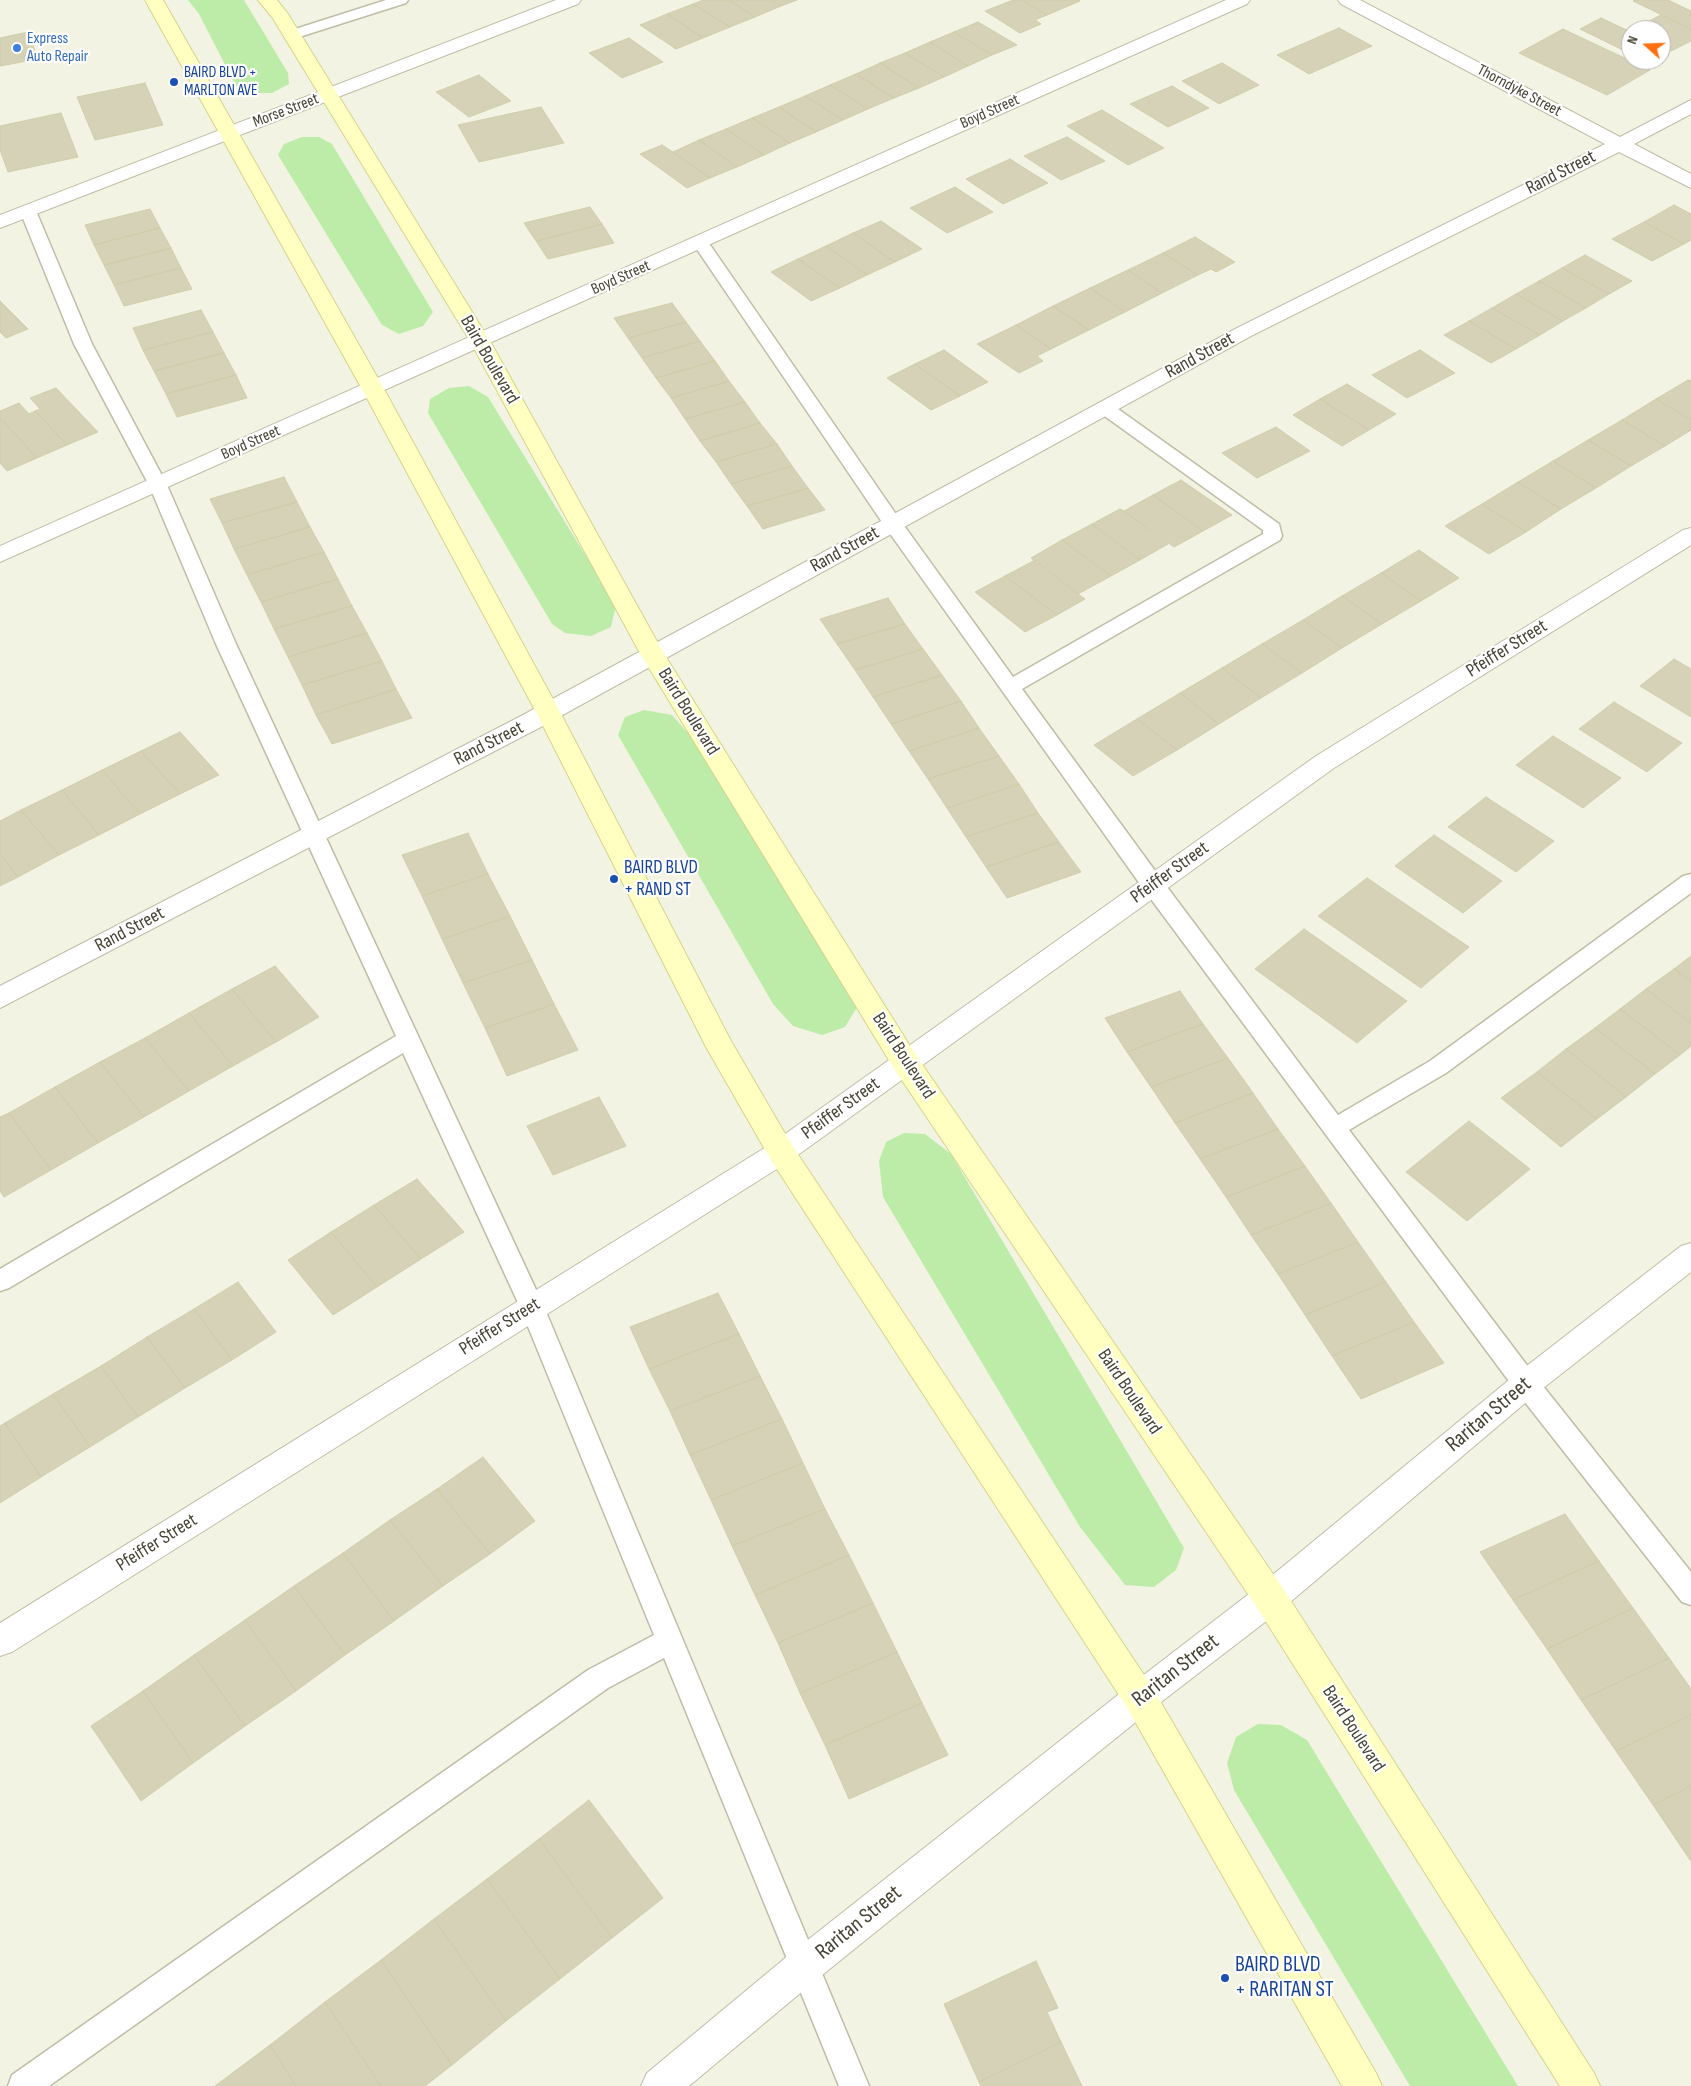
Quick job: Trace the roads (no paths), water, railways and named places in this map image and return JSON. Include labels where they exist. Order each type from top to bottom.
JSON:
[{"type":"main road","points":[[154,0],[373,389],[548,712],[720,1046],[781,1152],[1140,1698],[1363,2086]]},
{"type":"main road","name":"Baird Boulevard","points":[[267,0],[328,94],[480,341],[653,655],[905,1062],[1270,1598],[1581,2086]]},
{"type":"street","name":"Morse Street","points":[[0,222],[572,0]]},
{"type":"street","name":"Boyd Street","points":[[0,555],[1241,0]]},
{"type":"street","name":"Thorndyke Street","points":[[1347,0],[1691,182]]},
{"type":"street","name":"Rand Street","points":[[0,998],[548,712],[1244,332],[1620,144],[1691,106]]},
{"type":"street","name":"Pfeiffer Street","points":[[0,1641],[781,1152],[1325,762],[1691,535]]},
{"type":"street","name":"Raritan Street","points":[[660,2086],[803,1967],[1140,1698],[1270,1598],[1526,1384],[1691,1255]]},
{"type":"lane","points":[[291,35],[401,0]]},
{"type":"lane","points":[[28,211],[83,344],[158,485],[226,644],[407,1040],[532,1307],[803,1967],[854,2086]]},
{"type":"lane","points":[[700,242],[893,524],[1153,885],[1526,1384],[1691,1593]]},
{"type":"lane","points":[[1011,687],[1273,536],[1272,528],[1105,408]]},
{"type":"lane","points":[[1334,1128],[1438,1067],[1691,882]]},
{"type":"lane","points":[[0,1281],[407,1040]]},
{"type":"lane","points":[[24,2086],[598,1680],[669,1640]]},
{"type":"place","name":"Express Auto Repair","points":[[17,48]]},
{"type":"place","name":"BAIRD BLVD + MARLTON AVE","points":[[174,82]]},
{"type":"place","name":"BAIRD BLVD + RAND ST","points":[[614,879]]},
{"type":"place","name":"BAIRD BLVD + RARITAN ST","points":[[1225,1978]]}]
